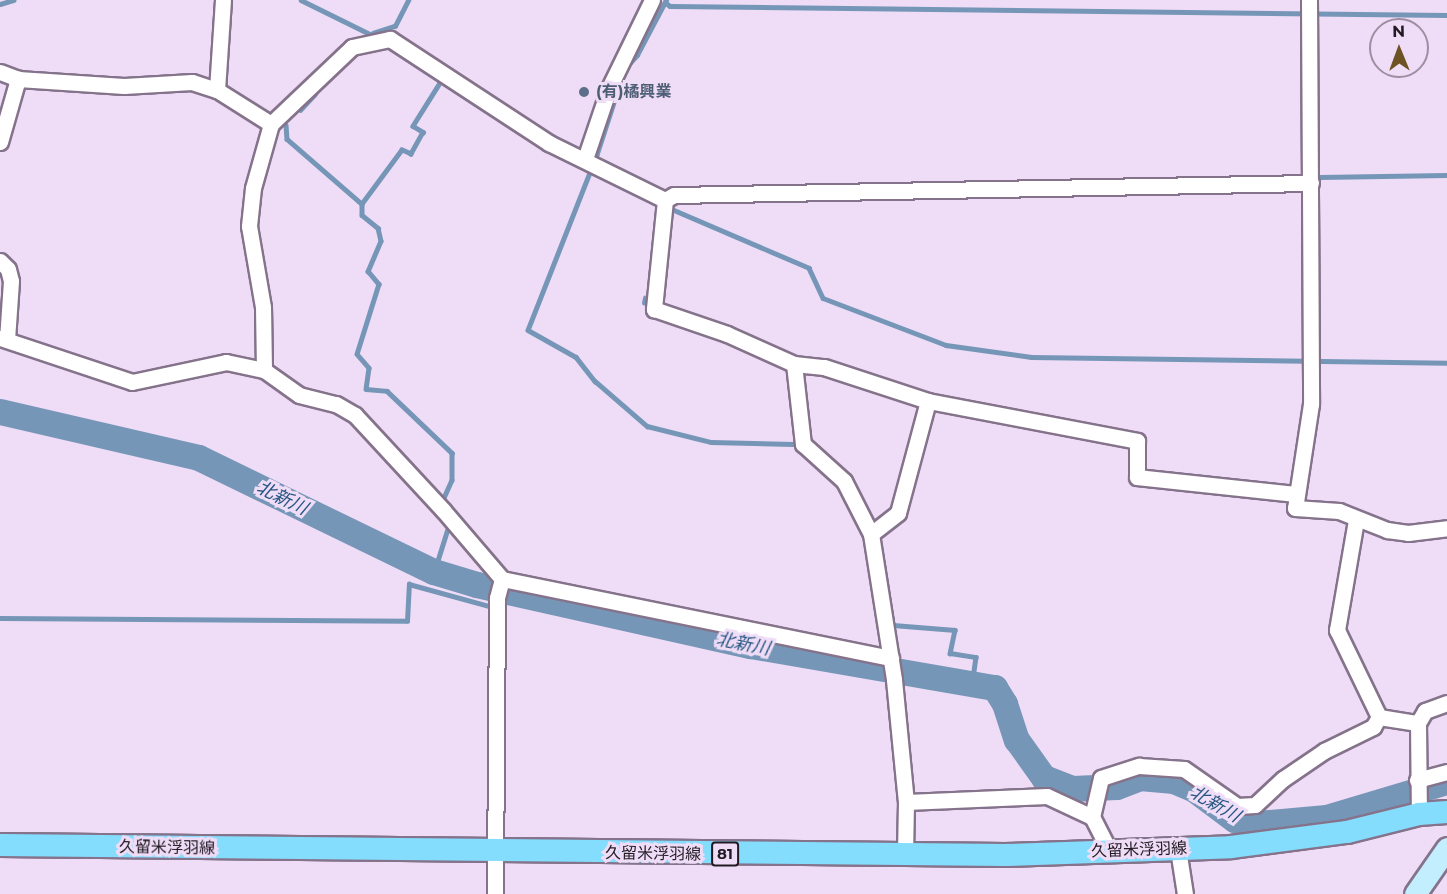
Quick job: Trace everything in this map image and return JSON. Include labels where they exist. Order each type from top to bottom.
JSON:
[{"type":"main road","name":"久留米浮羽線","points":[[0,845],[904,856],[1110,852],[1301,839],[1419,808],[1447,812]]},
{"type":"main road","points":[[1415,894],[1447,848]]},
{"type":"street","points":[[217,90],[223,0]]},
{"type":"street","points":[[591,162],[609,88],[652,0]]},
{"type":"street","points":[[1310,9],[1311,404],[1295,494],[1295,508],[1339,511],[1356,520],[1408,533],[1447,528]]},
{"type":"street","points":[[264,370],[263,307],[249,226],[253,188],[271,124],[352,47],[390,39],[549,143],[591,162],[665,206]]},
{"type":"street","points":[[0,72],[18,79],[124,86],[192,82],[217,90],[271,124]]},
{"type":"street","points":[[0,142],[18,79]]},
{"type":"street","points":[[1295,494],[1137,477],[1137,441],[928,400],[824,367],[794,364],[728,334],[654,309],[665,206],[674,195],[1311,183]]},
{"type":"street","points":[[0,261],[8,269],[11,281],[4,339],[132,382],[226,362],[264,370],[299,395],[336,404],[355,415],[502,579],[892,668]]},
{"type":"street","points":[[794,364],[803,444],[844,481],[875,532],[906,802],[904,856]]},
{"type":"street","points":[[875,532],[898,513],[928,400]]},
{"type":"street","points":[[1356,520],[1337,630],[1379,717]]},
{"type":"street","points":[[495,894],[497,595],[502,579]]},
{"type":"street","points":[[1419,808],[1418,723],[1425,711],[1447,703]]},
{"type":"street","points":[[1379,717],[1418,723]]},
{"type":"street","points":[[1110,852],[1092,817],[1096,791],[1101,778],[1139,766],[1184,769],[1237,806],[1255,805],[1283,779],[1324,751],[1372,727],[1379,717]]},
{"type":"street","points":[[1417,780],[1447,772]]},
{"type":"street","points":[[906,802],[1047,796],[1092,817]]},
{"type":"street","points":[[1178,849],[1185,894]]},
{"type":"waterway","points":[[0,4],[13,0]]},
{"type":"waterway","points":[[301,0],[378,38]]},
{"type":"waterway","points":[[373,33],[395,26],[408,0]]},
{"type":"waterway","points":[[626,67],[637,55],[666,0]]},
{"type":"waterway","points":[[665,2],[670,6],[1447,15]]},
{"type":"waterway","points":[[384,44],[520,133]]},
{"type":"waterway","points":[[623,75],[597,155],[528,330],[576,357],[595,381],[647,426],[711,442],[793,444]]},
{"type":"waterway","points":[[440,83],[413,126],[423,132],[411,154],[402,150],[362,204],[362,215],[378,228],[381,241],[368,271],[379,284],[357,354],[369,368],[366,389],[387,391],[452,453],[452,480],[442,502]]},
{"type":"waterway","points":[[300,110],[315,94]]},
{"type":"waterway","points":[[286,125],[287,139],[362,204]]},
{"type":"waterway","points":[[1320,177],[1447,175]]},
{"type":"waterway","points":[[639,195],[809,268],[823,298],[946,345],[1031,357],[1447,363]]},
{"type":"waterway","points":[[644,303],[645,298]]},
{"type":"waterway","name":"北新川","points":[[0,412],[199,458],[434,572],[477,585],[751,646],[995,688],[1005,704],[1017,740],[1044,778],[1073,789],[1117,787],[1140,778],[1174,781],[1195,790],[1235,820],[1258,824],[1327,818],[1447,782]]},
{"type":"waterway","points":[[434,572],[449,524]]},
{"type":"waterway","points":[[883,561],[893,625],[955,630],[950,653],[976,657],[972,685]]},
{"type":"waterway","points":[[0,618],[407,621],[409,584],[489,606]]},
{"type":"place","name":"(有)橘興業","points":[[584,92]]}]
